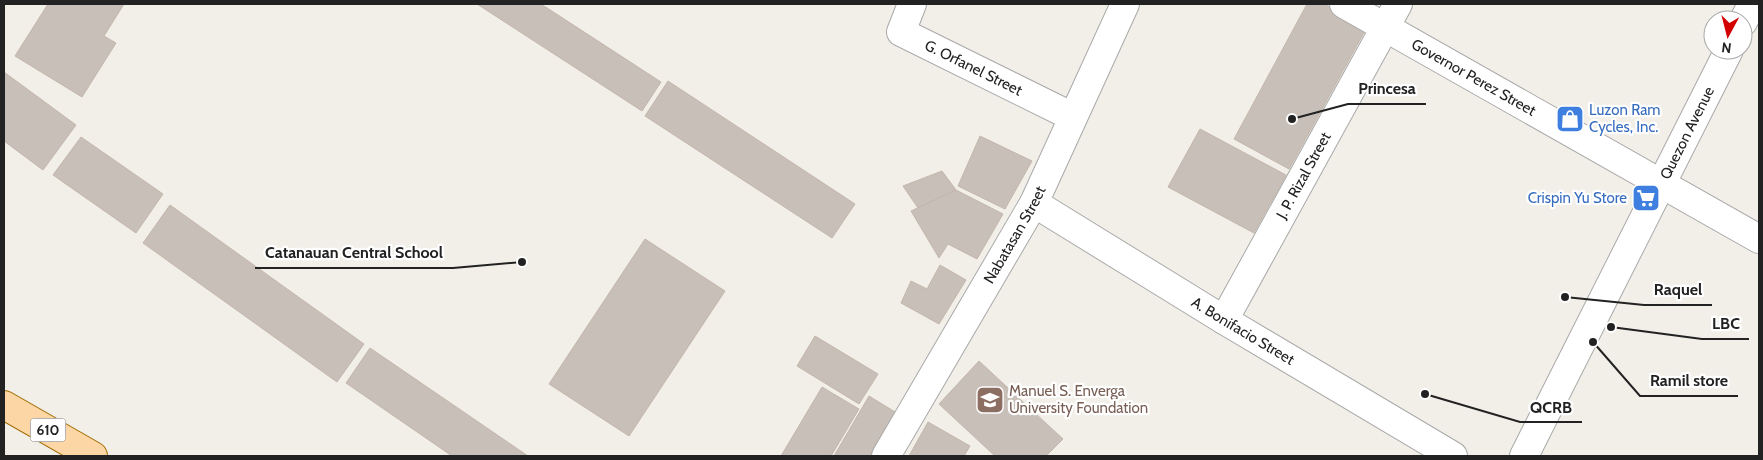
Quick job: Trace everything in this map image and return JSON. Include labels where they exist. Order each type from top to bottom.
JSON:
[{"type":"main road","name":"610","points":[[4,404],[93,456]]},
{"type":"street","name":"G. Orfanel Street","points":[[912,4],[901,32],[1073,117]]},
{"type":"street","name":"Nabatasan Street","points":[[886,456],[1034,203],[1125,4]]},
{"type":"street","name":"Governor Perez Street","points":[[1344,4],[1759,239]]},
{"type":"street","name":"J. P. Rizal Street","points":[[1224,320],[1398,4]]},
{"type":"street","name":"Quezon Avenue","points":[[1524,456],[1724,60]]},
{"type":"street","name":"A. Bonifacio Street","points":[[1034,203],[1224,320],[1453,456]]},
{"type":"building","points":[[48,4],[124,4],[104,36],[116,43],[82,97],[15,56]]},
{"type":"building","points":[[477,4],[541,4],[661,82],[642,111]]},
{"type":"building","points":[[1307,4],[1324,4],[1367,27],[1289,169],[1234,139]]},
{"type":"building","points":[[4,72],[76,125],[43,170],[4,141]]},
{"type":"building","points":[[668,81],[855,204],[832,238],[645,116]]},
{"type":"building","points":[[1200,129],[1286,175],[1254,233],[1168,187]]},
{"type":"building","points":[[980,136],[1032,161],[1005,209],[958,186]]},
{"type":"building","points":[[81,137],[163,194],[136,233],[53,175]]},
{"type":"building","points":[[942,171],[956,190],[918,208],[903,186]]},
{"type":"building","points":[[956,190],[1003,214],[977,259],[948,244],[939,258],[911,211]]},
{"type":"building","points":[[170,205],[364,344],[337,382],[143,243]]},
{"type":"building","points":[[645,239],[725,291],[629,436],[549,384]]},
{"type":"building","points":[[940,265],[966,280],[939,324],[901,303],[911,281],[927,289]]},
{"type":"building","points":[[815,336],[878,374],[859,404],[797,366]]},
{"type":"building","points":[[370,348],[528,456],[452,456],[346,383]]},
{"type":"building","points":[[979,361],[1063,439],[1046,456],[995,456],[939,404]]},
{"type":"building","points":[[822,387],[859,409],[831,456],[781,456]]},
{"type":"building","points":[[869,396],[900,415],[876,456],[834,456]]},
{"type":"building","points":[[928,422],[970,446],[964,456],[909,456]]},
{"type":"place","name":"Princesa","points":[[1292,119]]},
{"type":"place","name":"Luzon Ram Cycles, Inc.","points":[[1570,119]]},
{"type":"place","name":"Crispin Yu Store","points":[[1646,198]]},
{"type":"place","name":"Catanauan Central School","points":[[522,262]]},
{"type":"place","name":"Raquel","points":[[1565,297]]},
{"type":"place","name":"LBC","points":[[1611,327]]},
{"type":"place","name":"Ramil store","points":[[1593,342]]},
{"type":"place","name":"QCRB","points":[[1425,394]]},
{"type":"place","name":"Manuel S. Enverga University Foundation","points":[[990,400]]}]
